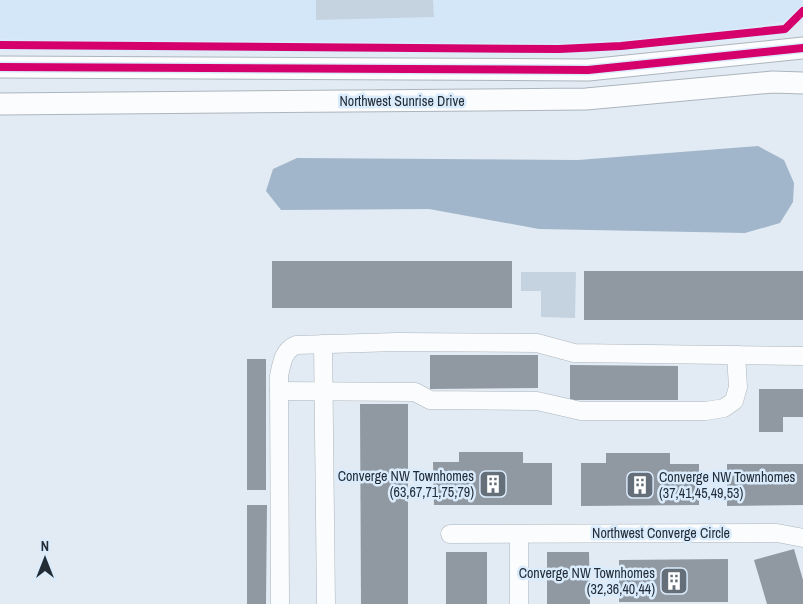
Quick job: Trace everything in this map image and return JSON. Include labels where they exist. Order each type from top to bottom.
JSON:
[{"type":"street","points":[[0,67],[588,70],[803,48]]},
{"type":"street","name":"Northwest Sunrise Drive","points":[[0,104],[586,99],[773,82],[803,83]]},
{"type":"street","points":[[323,344],[326,604]]},
{"type":"street","points":[[280,604],[279,376],[284,356],[288,349],[296,345],[537,344],[574,353],[803,356]]},
{"type":"street","points":[[279,391],[414,392],[430,400],[537,401],[581,411],[706,411],[724,408],[734,401],[738,387],[736,355]]},
{"type":"street","name":"Northwest Converge Circle","points":[[450,534],[777,533],[803,538]]},
{"type":"street","points":[[518,604],[519,534]]},
{"type":"shaded area","points":[[0,0],[803,0],[803,19],[616,47],[0,44]]},
{"type":"shaded area","points":[[316,0],[433,0],[434,17],[316,20]]},
{"type":"shaded area","points":[[758,146],[784,160],[794,183],[793,202],[780,223],[745,233],[539,229],[429,209],[281,210],[266,191],[273,169],[297,158],[578,160]]},
{"type":"shaded area","points":[[521,272],[576,272],[575,318],[541,317],[541,291],[521,291]]},
{"type":"building","points":[[272,261],[512,261],[512,308],[272,308]]},
{"type":"building","points":[[584,271],[803,271],[803,320],[584,320]]},
{"type":"building","points":[[430,355],[538,355],[538,388],[430,389]]},
{"type":"building","points":[[247,359],[266,359],[266,490],[247,490]]},
{"type":"building","points":[[570,365],[678,366],[678,400],[570,400]]},
{"type":"building","points":[[759,389],[803,389],[803,417],[783,417],[783,432],[759,432]]},
{"type":"building","points":[[360,404],[408,404],[408,604],[361,604]]},
{"type":"building","name":"Converge NW Townhomes (63,67,71,75,79)","points":[[459,452],[523,452],[523,463],[552,463],[552,505],[434,505],[433,462],[459,462]]},
{"type":"building","name":"Converge NW Townhomes (37,41,45,49,53)","points":[[606,453],[670,453],[670,464],[699,464],[699,505],[581,506],[581,463],[606,463]]},
{"type":"building","points":[[727,464],[803,464],[803,505],[727,506]]},
{"type":"building","points":[[247,505],[267,505],[266,604],[247,604]]},
{"type":"building","points":[[794,549],[803,580],[803,604],[767,604],[754,560]]},
{"type":"building","points":[[446,552],[487,552],[487,604],[446,604]]},
{"type":"building","points":[[547,552],[589,552],[590,604],[547,604]]},
{"type":"building","name":"Converge NW Townhomes (32,36,40,44)","points":[[728,559],[728,602],[619,602],[619,560]]},
{"type":"cycle path","points":[[0,45],[559,49],[621,46],[785,29],[803,11]]},
{"type":"cycle path","points":[[0,67],[588,70],[803,48]]},
{"type":"place","name":"Converge NW Townhomes (63,67,71,75,79)","points":[[493,484]]},
{"type":"place","name":"Converge NW Townhomes (37,41,45,49,53)","points":[[640,485]]},
{"type":"place","name":"Converge NW Townhomes (32,36,40,44)","points":[[674,581]]}]
